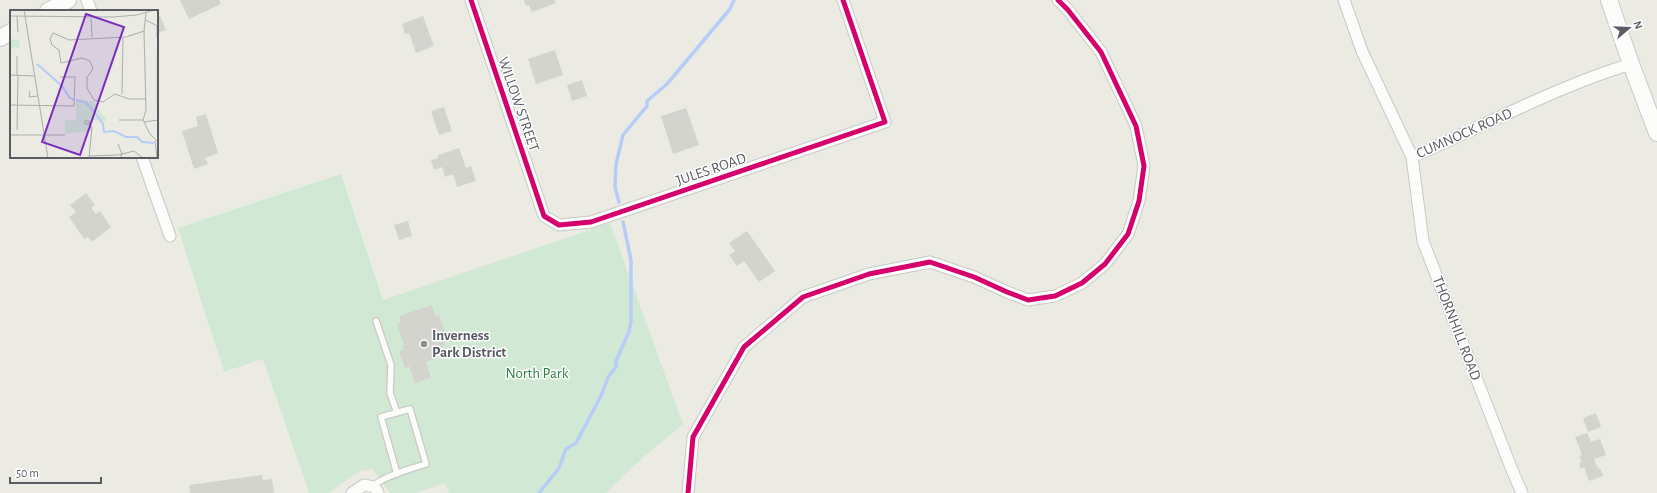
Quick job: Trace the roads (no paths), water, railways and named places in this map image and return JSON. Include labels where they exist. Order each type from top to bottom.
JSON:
[{"type":"street","points":[[50,10],[68,0]]},
{"type":"street","points":[[87,0],[91,10]]},
{"type":"street","name":"WILLOW STREET","points":[[471,0],[544,216]]},
{"type":"street","name":"JULES ROAD","points":[[544,216],[559,225],[591,222],[885,122],[843,0]]},
{"type":"street","points":[[688,493],[693,437],[744,347],[803,297],[869,274],[930,262],[974,277],[1028,300],[1055,296],[1082,283],[1105,264],[1128,234],[1139,201],[1144,166],[1136,126],[1101,52],[1068,10],[1058,0]]},
{"type":"street","name":"CUMNOCK ROAD","points":[[1344,0],[1362,52],[1412,157],[1464,135],[1542,97],[1601,73],[1631,64]]},
{"type":"street","points":[[1609,0],[1657,133]]},
{"type":"street","points":[[0,38],[10,33]]},
{"type":"street","name":"THORNHILL ROAD","points":[[1412,157],[1423,241],[1522,493]]},
{"type":"street","points":[[142,158],[170,236]]},
{"type":"street","points":[[352,493],[364,485],[375,489]]},
{"type":"lane","points":[[376,321],[391,365],[390,393],[397,413]]},
{"type":"lane","points":[[375,489],[381,479],[397,474],[426,464],[410,409],[381,417],[397,474]]},
{"type":"waterway","points":[[619,202],[615,187],[616,164],[623,135],[647,106],[647,101],[667,84],[730,9],[734,0]]},
{"type":"waterway","points":[[539,493],[559,468],[566,449],[576,443],[601,396],[608,377],[616,367],[616,361],[629,332],[631,321],[631,260],[623,222]]},
{"type":"place","name":"Inverness Park District","points":[[424,344]]},
{"type":"park label","name":"North Park","points":[[537,373]]}]
